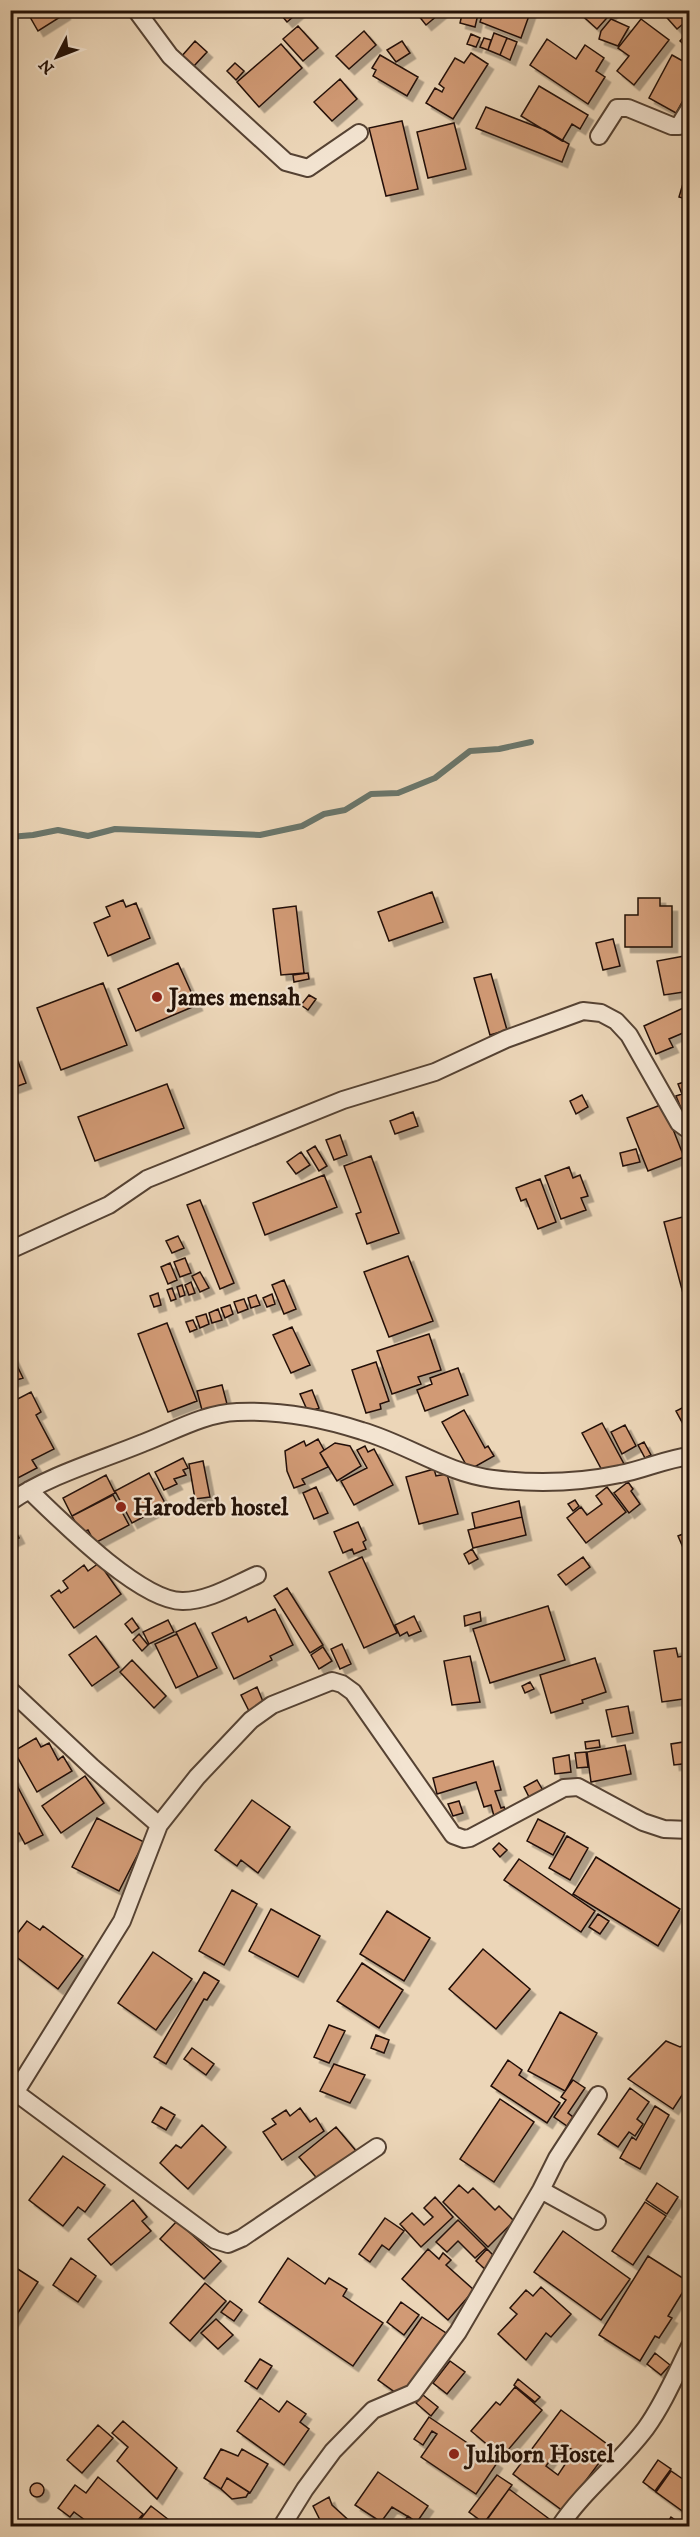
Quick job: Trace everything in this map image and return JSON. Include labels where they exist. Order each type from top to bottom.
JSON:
[{"type":"street","points":[[136,10],[170,56],[286,162],[308,168],[359,133]]},
{"type":"street","points":[[598,136],[617,108],[628,108],[672,126],[679,126],[690,108]]},
{"type":"street","points":[[10,1250],[109,1205],[147,1179],[190,1161],[343,1100],[435,1072],[506,1039],[583,1011],[601,1013],[616,1020],[629,1035],[679,1123],[690,1131]]},
{"type":"street","points":[[10,1502],[29,1490],[205,1418],[235,1412],[287,1413],[363,1431],[456,1470],[492,1479],[539,1483],[591,1479],[690,1456]]},
{"type":"street","points":[[29,1490],[116,1567],[160,1597],[182,1601],[202,1599],[257,1575]]},
{"type":"street","points":[[377,2147],[242,2238],[228,2244],[215,2240],[13,2096],[122,1921],[159,1825],[197,1777],[252,1720],[272,1705],[332,1681],[342,1684],[353,1692],[453,1836],[458,1838],[470,1838],[564,1788],[572,1787],[578,1787],[644,1822],[664,1829],[690,1830]]},
{"type":"street","points":[[10,1690],[92,1767],[159,1825]]},
{"type":"street","points":[[282,2526],[333,2451],[373,2410],[413,2393],[458,2332],[541,2190],[557,2158],[598,2095]]},
{"type":"street","points":[[541,2190],[597,2221]]},
{"type":"street","points":[[560,2526],[590,2489],[645,2429],[659,2408],[690,2346]]},
{"type":"building","points":[[26,10],[63,10],[65,14],[38,31]]},
{"type":"building","points":[[277,10],[301,10],[287,22]]},
{"type":"building","points":[[414,10],[444,10],[426,25]]},
{"type":"building","points":[[463,10],[479,10],[475,27],[460,23]]},
{"type":"building","points":[[484,10],[531,10],[521,38],[480,22]]},
{"type":"building","points":[[576,10],[614,10],[597,29]]},
{"type":"building","points":[[660,10],[690,10],[690,18],[677,29]]},
{"type":"building","points":[[611,19],[629,27],[618,46],[599,39],[601,31]]},
{"type":"building","points":[[641,19],[669,40],[634,85],[617,71],[629,56],[618,48]]},
{"type":"building","points":[[298,26],[318,48],[303,61],[283,39]]},
{"type":"building","points":[[690,30],[690,50],[680,41]]},
{"type":"building","points":[[364,31],[376,45],[349,69],[336,56]]},
{"type":"building","points":[[494,33],[507,38],[500,55],[488,50]]},
{"type":"building","points":[[471,34],[480,38],[476,47],[467,44]]},
{"type":"building","points":[[484,38],[491,40],[488,50],[480,47]]},
{"type":"building","points":[[507,38],[517,42],[510,60],[500,55]]},
{"type":"building","points":[[547,39],[576,59],[585,45],[604,58],[596,71],[605,77],[588,104],[530,65]]},
{"type":"building","points":[[195,41],[207,52],[193,67],[181,57]]},
{"type":"building","points":[[402,41],[410,53],[396,62],[387,50]]},
{"type":"building","points":[[281,44],[302,68],[259,107],[237,82]]},
{"type":"building","points":[[471,53],[488,64],[453,119],[426,103],[435,88],[442,92],[444,88],[439,84],[455,58],[464,63]]},
{"type":"building","points":[[380,55],[418,77],[407,96],[373,76],[376,70],[372,68]]},
{"type":"building","points":[[672,55],[690,65],[690,88],[676,113],[649,98]]},
{"type":"building","points":[[235,63],[244,71],[236,80],[227,71]]},
{"type":"building","points":[[340,79],[357,99],[332,121],[314,102]]},
{"type":"building","points":[[539,86],[588,115],[580,129],[572,124],[562,141],[521,116]]},
{"type":"building","points":[[486,107],[545,130],[569,144],[562,162],[476,128]]},
{"type":"building","points":[[402,121],[418,189],[386,196],[369,128]]},
{"type":"building","points":[[454,123],[466,169],[428,178],[417,132]]},
{"type":"building","points":[[690,160],[690,200],[679,197]]},
{"type":"building","points":[[432,892],[443,922],[389,941],[378,912]]},
{"type":"building","points":[[638,898],[660,898],[660,906],[672,906],[672,947],[625,947],[625,915],[638,915]]},
{"type":"building","points":[[123,900],[126,907],[136,903],[150,938],[108,956],[94,923],[110,916],[106,907]]},
{"type":"building","points":[[296,906],[304,973],[281,975],[273,909]]},
{"type":"building","points":[[613,939],[620,966],[603,970],[596,943]]},
{"type":"building","points":[[690,955],[690,991],[664,995],[657,961]]},
{"type":"building","name":"James mensah","points":[[178,963],[197,1005],[136,1031],[118,989]]},
{"type":"building","points":[[308,973],[309,979],[294,982],[293,975]]},
{"type":"building","points":[[491,974],[507,1030],[490,1035],[474,978]]},
{"type":"building","points":[[103,983],[127,1045],[61,1070],[37,1008]]},
{"type":"building","points":[[309,995],[316,999],[308,1010],[301,1005]]},
{"type":"building","points":[[690,1005],[690,1030],[669,1039],[673,1047],[656,1054],[644,1026]]},
{"type":"building","points":[[16,1056],[26,1083],[10,1089],[10,1058]]},
{"type":"building","points":[[690,1080],[690,1117],[685,1118],[676,1096],[682,1094],[678,1084]]},
{"type":"building","points":[[167,1084],[184,1128],[95,1161],[78,1117]]},
{"type":"building","points":[[582,1095],[588,1107],[576,1114],[570,1101]]},
{"type":"building","points":[[663,1104],[684,1157],[648,1171],[627,1118]]},
{"type":"building","points":[[413,1112],[418,1126],[395,1134],[390,1121]]},
{"type":"building","points":[[340,1135],[347,1155],[334,1160],[326,1140]]},
{"type":"building","points":[[315,1146],[327,1166],[319,1171],[307,1151]]},
{"type":"building","points":[[636,1149],[640,1162],[623,1166],[620,1153]]},
{"type":"building","points":[[301,1152],[310,1165],[296,1174],[287,1162]]},
{"type":"building","points":[[371,1156],[399,1233],[367,1244],[356,1214],[361,1212],[344,1166]]},
{"type":"building","points":[[569,1167],[573,1178],[580,1175],[588,1196],[581,1198],[586,1210],[561,1219],[545,1176]]},
{"type":"building","points":[[324,1175],[337,1207],[265,1235],[253,1203]]},
{"type":"building","points":[[540,1179],[556,1222],[538,1229],[526,1199],[521,1201],[516,1188]]},
{"type":"building","points":[[200,1200],[234,1283],[220,1289],[187,1205]]},
{"type":"building","points":[[690,1215],[690,1300],[685,1301],[664,1222]]},
{"type":"building","points":[[178,1236],[184,1248],[172,1253],[166,1241]]},
{"type":"building","points":[[408,1256],[433,1321],[389,1337],[364,1272]]},
{"type":"building","points":[[185,1258],[191,1273],[180,1277],[174,1262]]},
{"type":"building","points":[[170,1263],[177,1280],[168,1284],[161,1267]]},
{"type":"building","points":[[200,1272],[209,1288],[200,1292],[192,1276]]},
{"type":"building","points":[[284,1280],[296,1309],[284,1314],[272,1285]]},
{"type":"building","points":[[191,1282],[195,1293],[189,1295],[185,1285]]},
{"type":"building","points":[[182,1285],[185,1295],[180,1297],[177,1287]]},
{"type":"building","points":[[172,1288],[176,1299],[171,1301],[167,1290]]},
{"type":"building","points":[[158,1293],[161,1305],[154,1307],[150,1296]]},
{"type":"building","points":[[272,1294],[275,1304],[267,1307],[263,1298]]},
{"type":"building","points":[[256,1295],[260,1305],[251,1308],[248,1298]]},
{"type":"building","points":[[244,1299],[248,1309],[238,1313],[234,1302]]},
{"type":"building","points":[[230,1305],[233,1314],[225,1318],[221,1308]]},
{"type":"building","points":[[218,1309],[222,1320],[212,1323],[209,1313]]},
{"type":"building","points":[[206,1314],[209,1324],[200,1328],[196,1317]]},
{"type":"building","points":[[193,1320],[197,1329],[190,1332],[186,1322]]},
{"type":"building","points":[[167,1323],[197,1401],[168,1412],[138,1334]]},
{"type":"building","points":[[292,1327],[310,1365],[291,1373],[273,1335]]},
{"type":"building","points":[[429,1334],[441,1370],[418,1377],[421,1384],[392,1394],[377,1351]]},
{"type":"building","points":[[10,1351],[23,1378],[10,1382]]},
{"type":"building","points":[[376,1362],[389,1401],[380,1404],[381,1409],[366,1413],[352,1370]]},
{"type":"building","points":[[458,1368],[468,1395],[425,1411],[417,1390],[432,1384],[430,1378]]},
{"type":"building","points":[[222,1385],[227,1404],[203,1414],[197,1391]]},
{"type":"building","points":[[312,1390],[319,1408],[308,1412],[300,1394]]},
{"type":"building","points":[[31,1392],[41,1412],[36,1415],[54,1449],[32,1460],[37,1468],[10,1482],[10,1403]]},
{"type":"building","points":[[688,1405],[690,1408],[690,1437],[676,1411]]},
{"type":"building","points":[[464,1410],[485,1448],[488,1446],[494,1456],[469,1470],[442,1422]]},
{"type":"building","points":[[602,1423],[624,1464],[604,1474],[582,1433]]},
{"type":"building","points":[[625,1425],[636,1446],[622,1454],[611,1432]]},
{"type":"building","points":[[318,1439],[324,1450],[320,1453],[328,1467],[302,1479],[305,1484],[294,1488],[287,1471],[285,1451],[304,1441],[306,1446]]},
{"type":"building","points":[[644,1442],[651,1455],[645,1458],[638,1445]]},
{"type":"building","points":[[335,1443],[350,1446],[361,1466],[337,1481],[320,1453]]},
{"type":"building","points":[[365,1446],[368,1452],[374,1449],[393,1485],[354,1505],[341,1481],[367,1468],[357,1450]]},
{"type":"building","points":[[183,1458],[188,1468],[183,1470],[186,1475],[174,1479],[177,1484],[164,1490],[155,1472]]},
{"type":"building","points":[[203,1461],[210,1497],[195,1499],[189,1464]]},
{"type":"building","points":[[434,1469],[436,1476],[447,1474],[458,1514],[419,1524],[406,1477]]},
{"type":"building","points":[[149,1473],[166,1505],[132,1523],[115,1491]]},
{"type":"building","points":[[106,1475],[115,1493],[72,1516],[63,1498]]},
{"type":"building","points":[[628,1482],[640,1504],[629,1513],[614,1493]]},
{"type":"building","points":[[316,1487],[328,1513],[314,1519],[303,1493]]},
{"type":"building","points":[[607,1487],[626,1512],[586,1543],[567,1518],[581,1507],[587,1515],[602,1504],[596,1496]]},
{"type":"building","points":[[113,1495],[129,1525],[95,1543],[88,1530],[81,1533],[72,1516]]},
{"type":"building","points":[[575,1500],[579,1506],[573,1511],[568,1504]]},
{"type":"building","points":[[519,1501],[522,1517],[475,1528],[472,1513]]},
{"type":"building","points":[[522,1517],[526,1535],[473,1548],[468,1530]]},
{"type":"building","points":[[358,1522],[366,1540],[363,1542],[366,1549],[354,1554],[352,1549],[343,1553],[334,1532]]},
{"type":"building","points":[[15,1530],[19,1538],[10,1542],[10,1532]]},
{"type":"building","points":[[690,1531],[690,1564],[678,1536]]},
{"type":"building","points":[[472,1549],[478,1559],[469,1564],[464,1554]]},
{"type":"building","points":[[362,1557],[397,1633],[364,1648],[329,1572]]},
{"type":"building","points":[[583,1557],[590,1567],[566,1585],[558,1575]]},
{"type":"building","points":[[99,1563],[121,1594],[74,1628],[51,1596],[59,1590],[61,1593],[68,1588],[63,1581],[84,1565],[88,1571]]},
{"type":"building","points":[[287,1588],[323,1645],[310,1653],[274,1596]]},
{"type":"building","points":[[548,1606],[565,1660],[490,1683],[473,1629]]},
{"type":"building","points":[[275,1609],[293,1645],[270,1656],[272,1660],[234,1679],[212,1633],[246,1617],[248,1622]]},
{"type":"building","points":[[480,1612],[481,1621],[465,1626],[464,1616]]},
{"type":"building","points":[[414,1616],[421,1631],[409,1636],[407,1632],[400,1636],[395,1625]]},
{"type":"building","points":[[132,1618],[139,1628],[132,1633],[125,1624]]},
{"type":"building","points":[[168,1620],[174,1632],[149,1644],[143,1632]]},
{"type":"building","points":[[195,1623],[217,1668],[198,1677],[176,1632]]},
{"type":"building","points":[[139,1634],[148,1645],[142,1651],[133,1640]]},
{"type":"building","points":[[177,1634],[198,1677],[176,1688],[155,1644]]},
{"type":"building","points":[[96,1636],[119,1667],[92,1686],[69,1655]]},
{"type":"building","points":[[342,1644],[351,1664],[340,1669],[331,1649]]},
{"type":"building","points":[[323,1647],[332,1661],[319,1669],[311,1655]]},
{"type":"building","points":[[676,1648],[678,1657],[690,1655],[690,1698],[662,1702],[654,1651]]},
{"type":"building","points":[[470,1656],[480,1702],[452,1705],[444,1661]]},
{"type":"building","points":[[595,1658],[606,1692],[582,1700],[583,1703],[551,1713],[540,1675]]},
{"type":"building","points":[[132,1660],[166,1696],[154,1708],[120,1672]]},
{"type":"building","points":[[530,1682],[534,1689],[525,1693],[522,1686]]},
{"type":"building","points":[[257,1687],[264,1704],[249,1711],[241,1695]]},
{"type":"building","points":[[628,1706],[633,1733],[612,1737],[606,1710]]},
{"type":"building","points":[[36,1738],[41,1747],[49,1743],[58,1760],[63,1756],[72,1771],[37,1792],[14,1751]]},
{"type":"building","points":[[599,1740],[600,1747],[586,1749],[585,1742]]},
{"type":"building","points":[[690,1741],[690,1763],[674,1765],[671,1744]]},
{"type":"building","points":[[625,1745],[631,1774],[591,1782],[587,1752]]},
{"type":"building","points":[[586,1752],[588,1767],[577,1768],[575,1753]]},
{"type":"building","points":[[569,1755],[571,1772],[555,1774],[553,1758]]},
{"type":"building","points":[[493,1761],[501,1790],[495,1791],[501,1808],[504,1807],[506,1813],[495,1820],[491,1805],[484,1807],[476,1782],[437,1794],[433,1778]]},
{"type":"building","points":[[85,1776],[104,1803],[61,1833],[42,1806]]},
{"type":"building","points":[[13,1778],[43,1835],[25,1844],[19,1833],[10,1838],[10,1779]]},
{"type":"building","points":[[537,1780],[545,1794],[531,1801],[524,1787]]},
{"type":"building","points":[[690,1780],[690,1820],[687,1820],[684,1781]]},
{"type":"building","points":[[252,1800],[290,1827],[258,1873],[241,1860],[237,1866],[215,1850]]},
{"type":"building","points":[[459,1801],[463,1813],[453,1816],[448,1804]]},
{"type":"building","points":[[97,1818],[144,1842],[119,1891],[72,1867]]},
{"type":"building","points":[[538,1819],[565,1833],[553,1855],[527,1841]]},
{"type":"building","points":[[567,1836],[588,1848],[570,1880],[549,1868]]},
{"type":"building","points":[[499,1843],[507,1850],[500,1857],[493,1849]]},
{"type":"building","points":[[596,1857],[680,1909],[658,1946],[573,1894]]},
{"type":"building","points":[[519,1859],[595,1911],[581,1932],[504,1880]]},
{"type":"building","points":[[232,1890],[257,1904],[224,1965],[199,1951]]},
{"type":"building","points":[[271,1909],[320,1936],[298,1977],[249,1951]]},
{"type":"building","points":[[387,1911],[430,1938],[404,1981],[360,1954]]},
{"type":"building","points":[[598,1914],[609,1921],[600,1934],[589,1927]]},
{"type":"building","points":[[27,1921],[40,1930],[43,1926],[83,1956],[58,1989],[10,1952],[10,1943]]},
{"type":"building","points":[[483,1949],[530,1989],[496,2029],[449,1989]]},
{"type":"building","points":[[153,1952],[192,1979],[156,2030],[118,2003]]},
{"type":"building","points":[[362,1963],[403,1990],[379,2028],[337,2001]]},
{"type":"building","points":[[204,1972],[219,1981],[207,2000],[204,1999],[166,2064],[154,2057]]},
{"type":"building","points":[[560,2012],[597,2033],[565,2091],[528,2071]]},
{"type":"building","points":[[329,2025],[345,2031],[329,2063],[314,2057]]},
{"type":"building","points":[[376,2035],[389,2040],[384,2053],[371,2048]]},
{"type":"building","points":[[666,2041],[680,2047],[684,2045],[690,2047],[690,2083],[673,2109],[628,2079]]},
{"type":"building","points":[[192,2048],[214,2064],[206,2075],[184,2059]]},
{"type":"building","points":[[508,2060],[522,2070],[519,2075],[560,2103],[547,2123],[491,2086]]},
{"type":"building","points":[[334,2064],[365,2075],[350,2103],[320,2091]]},
{"type":"building","points":[[573,2080],[585,2088],[568,2113],[573,2117],[567,2126],[554,2117],[566,2100],[561,2097]]},
{"type":"building","points":[[630,2088],[649,2102],[637,2119],[643,2124],[635,2136],[629,2132],[618,2147],[598,2134]]},
{"type":"building","points":[[500,2099],[534,2122],[494,2182],[460,2159]]},
{"type":"building","points":[[655,2106],[669,2115],[640,2169],[620,2158],[632,2137],[636,2140]]},
{"type":"building","points":[[161,2107],[175,2115],[166,2130],[152,2122]]},
{"type":"building","points":[[300,2108],[310,2122],[316,2118],[324,2131],[282,2160],[263,2132],[276,2124],[272,2119],[286,2110],[290,2116]]},
{"type":"building","points":[[202,2125],[226,2147],[188,2189],[160,2163],[176,2145],[181,2148]]},
{"type":"building","points":[[336,2127],[357,2152],[320,2182],[299,2157]]},
{"type":"building","points":[[63,2156],[105,2185],[85,2212],[78,2207],[63,2226],[29,2200]]},
{"type":"building","points":[[657,2183],[678,2197],[667,2214],[646,2200]]},
{"type":"building","points":[[459,2185],[468,2193],[473,2188],[495,2210],[499,2206],[514,2221],[488,2247],[443,2202]]},
{"type":"building","points":[[435,2197],[453,2217],[421,2247],[400,2224],[412,2213],[424,2225],[433,2217],[424,2208]]},
{"type":"building","points":[[133,2200],[147,2217],[142,2221],[151,2231],[111,2265],[88,2239]]},
{"type":"building","points":[[645,2202],[666,2216],[633,2265],[612,2251]]},
{"type":"building","points":[[385,2218],[404,2231],[389,2250],[382,2245],[370,2262],[359,2254]]},
{"type":"building","points":[[458,2220],[486,2248],[475,2258],[458,2241],[447,2252],[436,2242]]},
{"type":"building","points":[[177,2221],[221,2261],[204,2279],[160,2239]]},
{"type":"building","points":[[563,2231],[630,2279],[601,2320],[534,2272]]},
{"type":"building","points":[[428,2249],[439,2259],[443,2253],[451,2260],[446,2265],[474,2290],[448,2320],[402,2279]]},
{"type":"building","points":[[487,2249],[497,2259],[486,2270],[476,2261]]},
{"type":"building","points":[[648,2256],[689,2282],[668,2316],[672,2318],[659,2338],[655,2336],[640,2361],[599,2335]]},
{"type":"building","points":[[71,2258],[96,2276],[78,2302],[53,2285]]},
{"type":"building","points":[[288,2258],[325,2284],[329,2278],[347,2289],[343,2296],[383,2323],[353,2366],[259,2302]]},
{"type":"building","points":[[10,2264],[38,2282],[10,2325]]},
{"type":"building","points":[[205,2283],[226,2301],[190,2341],[170,2323]]},
{"type":"building","points":[[541,2287],[571,2314],[551,2337],[546,2333],[526,2360],[498,2334],[517,2314],[510,2308],[526,2290],[533,2296]]},
{"type":"building","points":[[230,2301],[242,2310],[234,2321],[221,2312]]},
{"type":"building","points":[[401,2302],[419,2315],[404,2335],[387,2322]]},
{"type":"building","points":[[422,2317],[449,2335],[415,2384],[399,2395],[378,2380]]},
{"type":"building","points":[[216,2319],[233,2335],[218,2349],[201,2333]]},
{"type":"building","points":[[655,2353],[670,2365],[661,2375],[647,2364]]},
{"type":"building","points":[[260,2359],[272,2366],[257,2389],[245,2381]]},
{"type":"building","points":[[450,2361],[465,2372],[447,2394],[433,2383]]},
{"type":"building","points":[[518,2379],[540,2397],[535,2402],[514,2385]]},
{"type":"building","points":[[515,2387],[542,2410],[502,2457],[471,2431],[496,2402],[500,2405]]},
{"type":"building","points":[[423,2395],[438,2407],[431,2416],[416,2403]]},
{"type":"building","points":[[260,2398],[279,2412],[287,2401],[306,2414],[300,2422],[309,2429],[284,2465],[237,2431]]},
{"type":"building","points":[[561,2410],[611,2447],[563,2511],[513,2474]],"holes":[[[562,2443],[574,2451],[558,2475],[546,2466]]]},
{"type":"building","points":[[429,2417],[497,2463],[476,2494],[421,2457],[437,2434],[432,2431],[423,2445],[414,2439]]},
{"type":"building","points":[[123,2421],[177,2468],[157,2499],[117,2461],[128,2447],[112,2433]]},
{"type":"building","points":[[98,2425],[113,2438],[82,2473],[67,2460]]},
{"type":"building","points":[[221,2449],[238,2456],[242,2449],[268,2464],[250,2493],[227,2478],[221,2489],[204,2478]]},
{"type":"building","points":[[658,2460],[671,2469],[655,2491],[643,2482]]},
{"type":"building","points":[[671,2471],[690,2484],[690,2507],[685,2513],[656,2492]]},
{"type":"building","points":[[378,2472],[428,2506],[417,2522],[392,2507],[381,2522],[355,2505]]},
{"type":"building","points":[[497,2475],[512,2485],[484,2523],[469,2512]]},
{"type":"building","points":[[98,2477],[143,2514],[133,2526],[93,2526],[74,2512],[70,2517],[58,2508],[75,2485],[86,2493]]},
{"type":"building","points":[[227,2478],[249,2492],[246,2497],[232,2499],[221,2489]]},
{"type":"building","points":[[37,2483],[42,2485],[44,2490],[42,2495],[37,2497],[32,2495],[30,2490],[32,2485]]},
{"type":"building","points":[[509,2489],[556,2524],[554,2526],[494,2526],[486,2521]]},
{"type":"building","points":[[329,2497],[332,2505],[355,2526],[323,2526],[313,2506]]},
{"type":"building","points":[[151,2506],[169,2520],[163,2526],[135,2526]]},
{"type":"building","points":[[408,2516],[422,2526],[401,2526]]},
{"type":"building","points":[[671,2517],[684,2526],[665,2526]]},
{"type":"building","points":[[426,2520],[436,2526],[422,2526]]},
{"type":"waterway","points":[[10,837],[58,830],[88,836],[115,829],[260,835],[302,826],[324,814],[345,810],[371,794],[398,793],[435,778],[470,751],[499,749],[531,742]]},
{"type":"place","name":"James mensah","points":[[157,997]]},
{"type":"place","name":"Haroderb hostel","points":[[121,1507]]},
{"type":"place","name":"Juliborn Hostel","points":[[454,2454]]}]
